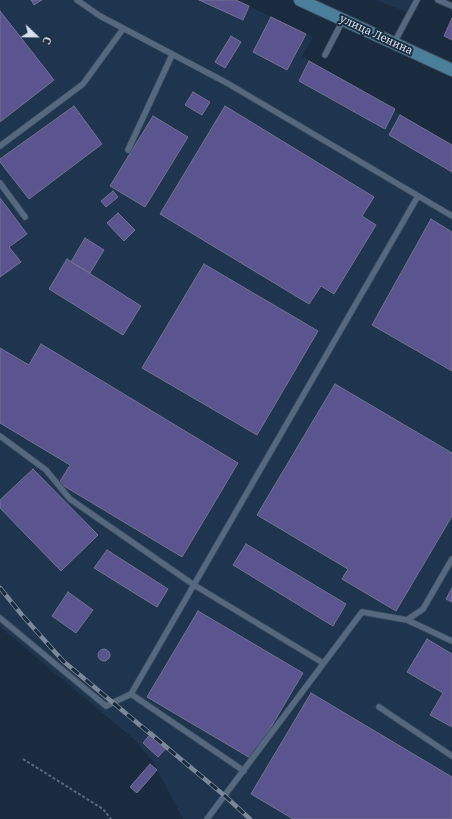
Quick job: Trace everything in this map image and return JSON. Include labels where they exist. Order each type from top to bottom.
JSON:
[{"type":"street","name":"улица Ленина","points":[[305,1],[452,70]]},
{"type":"lane","points":[[77,0],[100,16],[123,29],[227,83],[452,216]]},
{"type":"lane","points":[[394,43],[417,0]]},
{"type":"lane","points":[[438,0],[452,6]]},
{"type":"lane","points":[[325,55],[343,20]]},
{"type":"lane","points":[[0,146],[83,84],[123,29]]},
{"type":"lane","points":[[128,150],[172,55]]},
{"type":"lane","points":[[0,183],[25,217]]},
{"type":"lane","points":[[0,618],[106,706],[131,694],[418,196]]},
{"type":"lane","points":[[0,436],[46,470],[70,499],[194,585],[324,663]]},
{"type":"lane","points":[[407,620],[423,609],[452,559]]},
{"type":"lane","points":[[207,819],[362,612],[407,620],[452,641]]},
{"type":"lane","points":[[131,694],[244,771]]},
{"type":"lane","points":[[379,707],[452,756]]},
{"type":"path","points":[[23,759],[103,809],[111,819]]},
{"type":"shaded area","points":[[0,0],[236,0],[313,37],[302,56],[452,145],[452,819],[183,819],[153,762],[136,741],[0,627]]},
{"type":"shaded area","points":[[376,0],[412,0],[407,12]]},
{"type":"building","points":[[31,0],[42,0],[34,5]]},
{"type":"building","points":[[199,0],[236,0],[249,6],[243,20]]},
{"type":"building","points":[[0,11],[54,80],[0,122]]},
{"type":"building","points":[[271,17],[306,34],[287,70],[253,52]]},
{"type":"building","points":[[452,18],[452,40],[444,36]]},
{"type":"building","points":[[231,36],[241,42],[225,68],[215,62]]},
{"type":"building","points":[[309,61],[395,109],[385,129],[299,81]]},
{"type":"building","points":[[193,92],[210,102],[202,115],[185,105]]},
{"type":"building","points":[[74,106],[102,144],[29,199],[0,162],[0,159]]},
{"type":"building","points":[[225,106],[374,197],[362,216],[376,225],[334,294],[321,286],[309,304],[160,214]]},
{"type":"building","points":[[400,115],[452,145],[452,172],[389,135]]},
{"type":"building","points":[[153,116],[188,137],[145,207],[110,186]]},
{"type":"building","points":[[113,191],[118,197],[106,207],[101,201]]},
{"type":"building","points":[[0,198],[27,234],[9,247],[21,262],[0,277]]},
{"type":"building","points":[[118,213],[135,230],[124,241],[107,223]]},
{"type":"building","points":[[431,219],[452,232],[452,371],[372,325]]},
{"type":"building","points":[[85,238],[104,250],[90,273],[71,262]]},
{"type":"building","points":[[67,259],[141,306],[123,335],[49,289]]},
{"type":"building","points":[[204,264],[318,331],[257,435],[142,368]]},
{"type":"building","points":[[41,344],[238,463],[182,557],[59,483],[70,465],[0,423],[0,348],[29,365]]},
{"type":"building","points":[[335,384],[452,453],[452,516],[396,611],[342,579],[348,569],[257,515]]},
{"type":"building","points":[[33,469],[98,535],[61,571],[0,508],[0,500]]},
{"type":"building","points":[[246,544],[346,604],[333,626],[233,565]]},
{"type":"building","points":[[107,550],[168,589],[157,607],[94,568]]},
{"type":"building","points":[[452,588],[452,602],[446,599]]},
{"type":"building","points":[[68,592],[93,610],[76,633],[52,616]]},
{"type":"building","points":[[198,611],[303,673],[252,759],[147,697]]},
{"type":"building","points":[[427,639],[452,654],[452,727],[430,715],[443,693],[407,672]]},
{"type":"building","points":[[102,649],[106,649],[110,655],[106,661],[102,661],[98,657],[98,653]]},
{"type":"building","points":[[311,693],[452,777],[452,819],[293,819],[251,794]]},
{"type":"building","points":[[152,732],[168,746],[158,757],[143,743]]},
{"type":"building","points":[[150,764],[157,770],[137,793],[130,787]]},
{"type":"railway","points":[[0,588],[63,661],[225,796],[250,819]]}]
